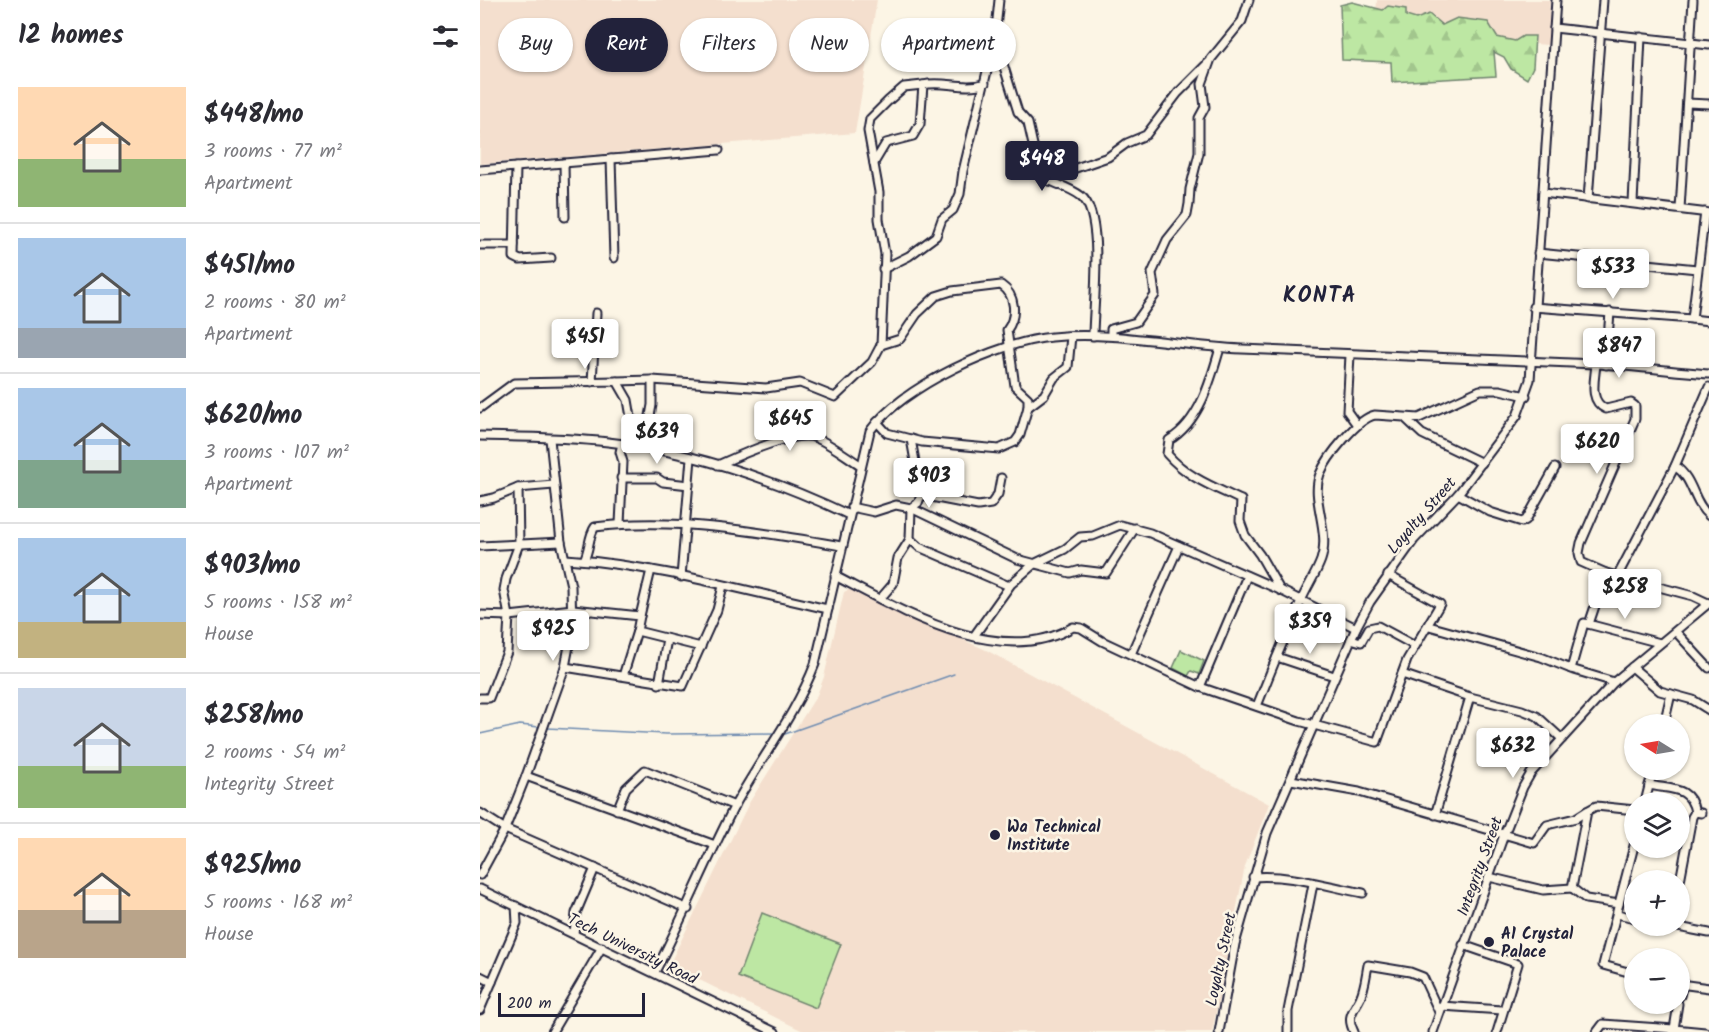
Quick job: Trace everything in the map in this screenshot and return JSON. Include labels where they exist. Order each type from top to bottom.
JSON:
[{"type":"street","points":[[997,18],[999,0]]},
{"type":"street","points":[[1049,181],[1070,170],[1108,157],[1127,143],[1146,135],[1178,93],[1211,59],[1242,21],[1248,0]]},
{"type":"street","name":"Loyalty Street","points":[[1219,1032],[1235,944],[1267,834],[1317,724],[1334,676],[1356,628],[1388,575],[1414,540],[1458,494],[1482,463],[1516,416],[1526,396],[1556,0]]},
{"type":"street","points":[[1588,199],[1603,0]]},
{"type":"street","points":[[1680,209],[1693,0]]},
{"type":"street","points":[[1554,28],[1709,45]]},
{"type":"street","points":[[1633,203],[1641,37]]},
{"type":"street","points":[[1111,335],[1112,329],[1136,322],[1149,306],[1155,295],[1152,273],[1167,240],[1187,215],[1190,189],[1199,153],[1199,118],[1205,107],[1202,84],[1211,59]]},
{"type":"street","points":[[883,269],[909,256],[936,236],[942,219],[953,210],[960,194],[963,171],[987,72]]},
{"type":"street","points":[[1006,72],[1018,112],[1028,123],[1040,176],[1082,196],[1094,218],[1097,251],[1093,336]]},
{"type":"street","points":[[480,408],[514,383],[652,380],[766,388],[800,382],[835,398],[872,362],[881,345],[885,254],[869,147],[870,119],[904,87],[931,83],[974,88],[985,83]]},
{"type":"street","points":[[873,163],[886,143],[913,136],[920,124],[923,85]]},
{"type":"street","points":[[1687,103],[1709,104]]},
{"type":"street","points":[[480,170],[718,150]]},
{"type":"street","points":[[612,159],[614,258]]},
{"type":"street","points":[[564,163],[565,217]]},
{"type":"street","points":[[516,167],[514,257],[520,260],[550,258]]},
{"type":"street","points":[[1543,193],[1707,212],[1697,269],[1692,319]]},
{"type":"street","points":[[480,245],[514,245]]},
{"type":"street","points":[[1538,253],[1697,269]]},
{"type":"street","points":[[877,422],[884,432],[911,439],[1006,448],[1020,435],[1028,407],[1028,398],[1015,386],[1007,330],[1014,321],[1013,303],[1007,289],[1001,285],[952,291],[936,296],[917,314],[900,339],[881,345]]},
{"type":"street","points":[[1533,307],[1709,321]]},
{"type":"street","points":[[1606,365],[1610,312]]},
{"type":"street","points":[[592,382],[596,313]]},
{"type":"street","points":[[656,972],[688,909],[735,806],[803,695],[815,664],[870,430],[877,422],[927,385],[981,355],[1008,346],[1051,337],[1111,335],[1220,348],[1530,363],[1596,364],[1709,374]]},
{"type":"street","points":[[1028,407],[1044,395],[1054,378],[1068,367],[1071,336]]},
{"type":"street","points":[[1220,348],[1208,386],[1187,426],[1169,440],[1167,454],[1181,470],[1217,491],[1241,500],[1240,522],[1245,534],[1280,590]]},
{"type":"street","points":[[1350,355],[1347,411],[1357,425]]},
{"type":"street","points":[[1596,364],[1593,395],[1601,407],[1606,409],[1631,403],[1635,406],[1635,419],[1579,553],[1581,562],[1606,573],[1693,596],[1709,603]]},
{"type":"street","points":[[635,434],[648,427],[652,405],[652,380]]},
{"type":"street","points":[[617,381],[627,400],[636,446]]},
{"type":"street","points":[[1618,575],[1674,466],[1709,387]]},
{"type":"street","points":[[1257,706],[1301,601],[1322,559],[1325,534],[1318,491],[1320,473],[1357,425],[1375,415],[1406,419],[1436,412],[1480,390],[1500,390],[1526,396]]},
{"type":"street","points":[[1406,419],[1422,434],[1482,463]]},
{"type":"street","points":[[718,465],[741,454],[798,435],[814,437],[860,465]]},
{"type":"street","points":[[480,436],[636,446],[718,465],[774,482],[849,515]]},
{"type":"street","points":[[480,875],[505,829],[526,776],[565,667],[572,630],[573,609],[566,559],[561,542],[550,439]]},
{"type":"street","points":[[911,439],[921,495],[918,503],[911,508]]},
{"type":"street","points":[[620,524],[622,444]]},
{"type":"street","points":[[681,577],[691,458]]},
{"type":"street","points":[[1674,466],[1689,480],[1694,498],[1709,516]]},
{"type":"street","points":[[1458,494],[1490,512],[1522,522],[1526,520],[1555,468]]},
{"type":"street","points":[[621,478],[657,478],[663,482],[689,485]]},
{"type":"street","points":[[921,495],[978,506],[991,504],[998,494],[1002,478]]},
{"type":"street","points":[[480,501],[518,488],[554,485]]},
{"type":"street","points":[[480,698],[489,698],[507,652],[509,616],[504,590],[519,544],[518,488]]},
{"type":"street","points":[[851,507],[874,512],[896,505],[911,508],[991,549],[1034,564],[1070,573],[1081,570],[1106,573],[1135,528]]},
{"type":"street","points":[[880,599],[893,584],[898,558],[910,539],[911,508]]},
{"type":"street","points":[[584,560],[590,549],[590,535],[595,527],[620,524],[687,525],[753,531],[842,546]]},
{"type":"street","points":[[974,636],[1009,586],[1034,564],[1065,549],[1080,537],[1093,536],[1116,526],[1135,528],[1179,546],[1280,590],[1356,628]]},
{"type":"street","points":[[910,539],[919,547],[1009,586]]},
{"type":"street","points":[[480,546],[561,542]]},
{"type":"street","points":[[1131,654],[1179,546]]},
{"type":"street","points":[[566,559],[651,570],[828,609]]},
{"type":"street","points":[[623,676],[637,631],[651,570]]},
{"type":"street","points":[[1589,624],[1606,573]]},
{"type":"street","points":[[835,576],[938,627],[974,636],[1011,643],[1037,640],[1064,633],[1073,627],[1082,628],[1200,687],[1377,742],[1402,674],[1415,646],[1429,626],[1440,604],[1388,575]]},
{"type":"street","points":[[1200,687],[1247,576]]},
{"type":"street","points":[[565,667],[659,684],[683,686],[717,610],[723,586]]},
{"type":"street","name":"Integrity Street","points":[[1433,1032],[1522,787],[1531,773],[1614,682],[1709,603]]},
{"type":"street","points":[[480,615],[509,616],[573,609],[640,615]]},
{"type":"street","points":[[1571,669],[1584,623],[1660,643]]},
{"type":"street","points":[[1351,639],[1361,642],[1369,628],[1378,626],[1415,646]]},
{"type":"street","points":[[1429,626],[1541,657],[1614,682]]},
{"type":"street","points":[[637,631],[701,646]]},
{"type":"street","points":[[1676,632],[1709,668]]},
{"type":"street","points":[[659,684],[667,639]]},
{"type":"street","points":[[1277,657],[1334,676]]},
{"type":"street","points":[[1632,667],[1647,682],[1671,694],[1694,700],[1709,710]]},
{"type":"street","points":[[1402,674],[1537,716],[1562,739]]},
{"type":"street","points":[[1666,714],[1671,694]]},
{"type":"street","points":[[1435,815],[1470,697]]},
{"type":"street","points":[[617,810],[626,788],[645,771],[735,806]]},
{"type":"street","points":[[526,776],[716,845]]},
{"type":"street","points":[[1291,780],[1359,792],[1534,843],[1547,825],[1576,818],[1596,806],[1624,809]]},
{"type":"street","points":[[1647,792],[1650,780]]},
{"type":"street","points":[[1649,785],[1686,792],[1698,813],[1683,870]]},
{"type":"street","points":[[1572,888],[1587,811]]},
{"type":"street","points":[[480,813],[505,829],[688,909]]},
{"type":"street","points":[[1624,971],[1603,965],[1631,858]]},
{"type":"street","points":[[574,934],[576,913],[595,868]]},
{"type":"street","points":[[1253,877],[1289,876],[1313,884],[1363,893]]},
{"type":"street","points":[[1490,877],[1543,890],[1572,888],[1586,899],[1619,904]]},
{"type":"street","points":[[1288,1032],[1288,1011],[1313,884]]},
{"type":"street","name":"Tech University Road","points":[[480,889],[656,972],[775,1032]]},
{"type":"street","points":[[480,1010],[517,923],[516,906]]},
{"type":"street","points":[[517,923],[530,914]]},
{"type":"street","points":[[1617,914],[1624,916]]},
{"type":"street","points":[[1690,929],[1709,933]]},
{"type":"street","points":[[1463,945],[1518,964],[1497,1032]]},
{"type":"street","points":[[552,1032],[602,947]]},
{"type":"street","points":[[1354,1032],[1349,1022],[1350,1014],[1361,996],[1368,965],[1410,972],[1423,977],[1440,1009],[1502,1010]]},
{"type":"street","points":[[480,976],[492,982]]},
{"type":"street","points":[[1690,985],[1709,988]]},
{"type":"street","points":[[1674,1031],[1677,1014]]},
{"type":"street","points":[[1597,1032],[1603,1024],[1705,1032]]},
{"type":"shaded area","points":[[480,0],[877,0],[869,48],[869,18],[789,18],[789,72],[865,72],[855,133],[480,164]]},
{"type":"shaded area","points":[[1377,0],[1550,0],[1548,45],[1375,31]]},
{"type":"shaded area","name":"Wa Technical Institute","points":[[850,589],[986,650],[1269,804],[1245,866],[1212,1032],[805,1032],[671,966],[670,963],[749,803],[817,695],[824,677],[844,592]]},
{"type":"green space","points":[[1352,2],[1383,10],[1388,6],[1406,9],[1406,16],[1416,19],[1429,14],[1442,25],[1457,18],[1488,22],[1497,37],[1515,41],[1523,36],[1535,36],[1533,67],[1527,79],[1511,69],[1504,57],[1494,52],[1496,76],[1392,82],[1391,62],[1342,60],[1340,5]]},
{"type":"green space","points":[[1181,650],[1204,661],[1199,674],[1191,671],[1188,676],[1173,668]]},
{"type":"green space","points":[[762,913],[841,944],[816,1008],[738,977]]},
{"type":"waterway","points":[[785,734],[954,674]]},
{"type":"waterway","points":[[480,734],[520,725],[539,727]]},
{"type":"waterway","points":[[547,728],[666,734],[774,733]]},
{"type":"place","name":"Wa Technical Institute","points":[[995,835]]},
{"type":"place","name":"A1 Crystal Palace","points":[[1489,942]]},
{"type":"district","name":"KONTA","points":[[1320,294]]}]
